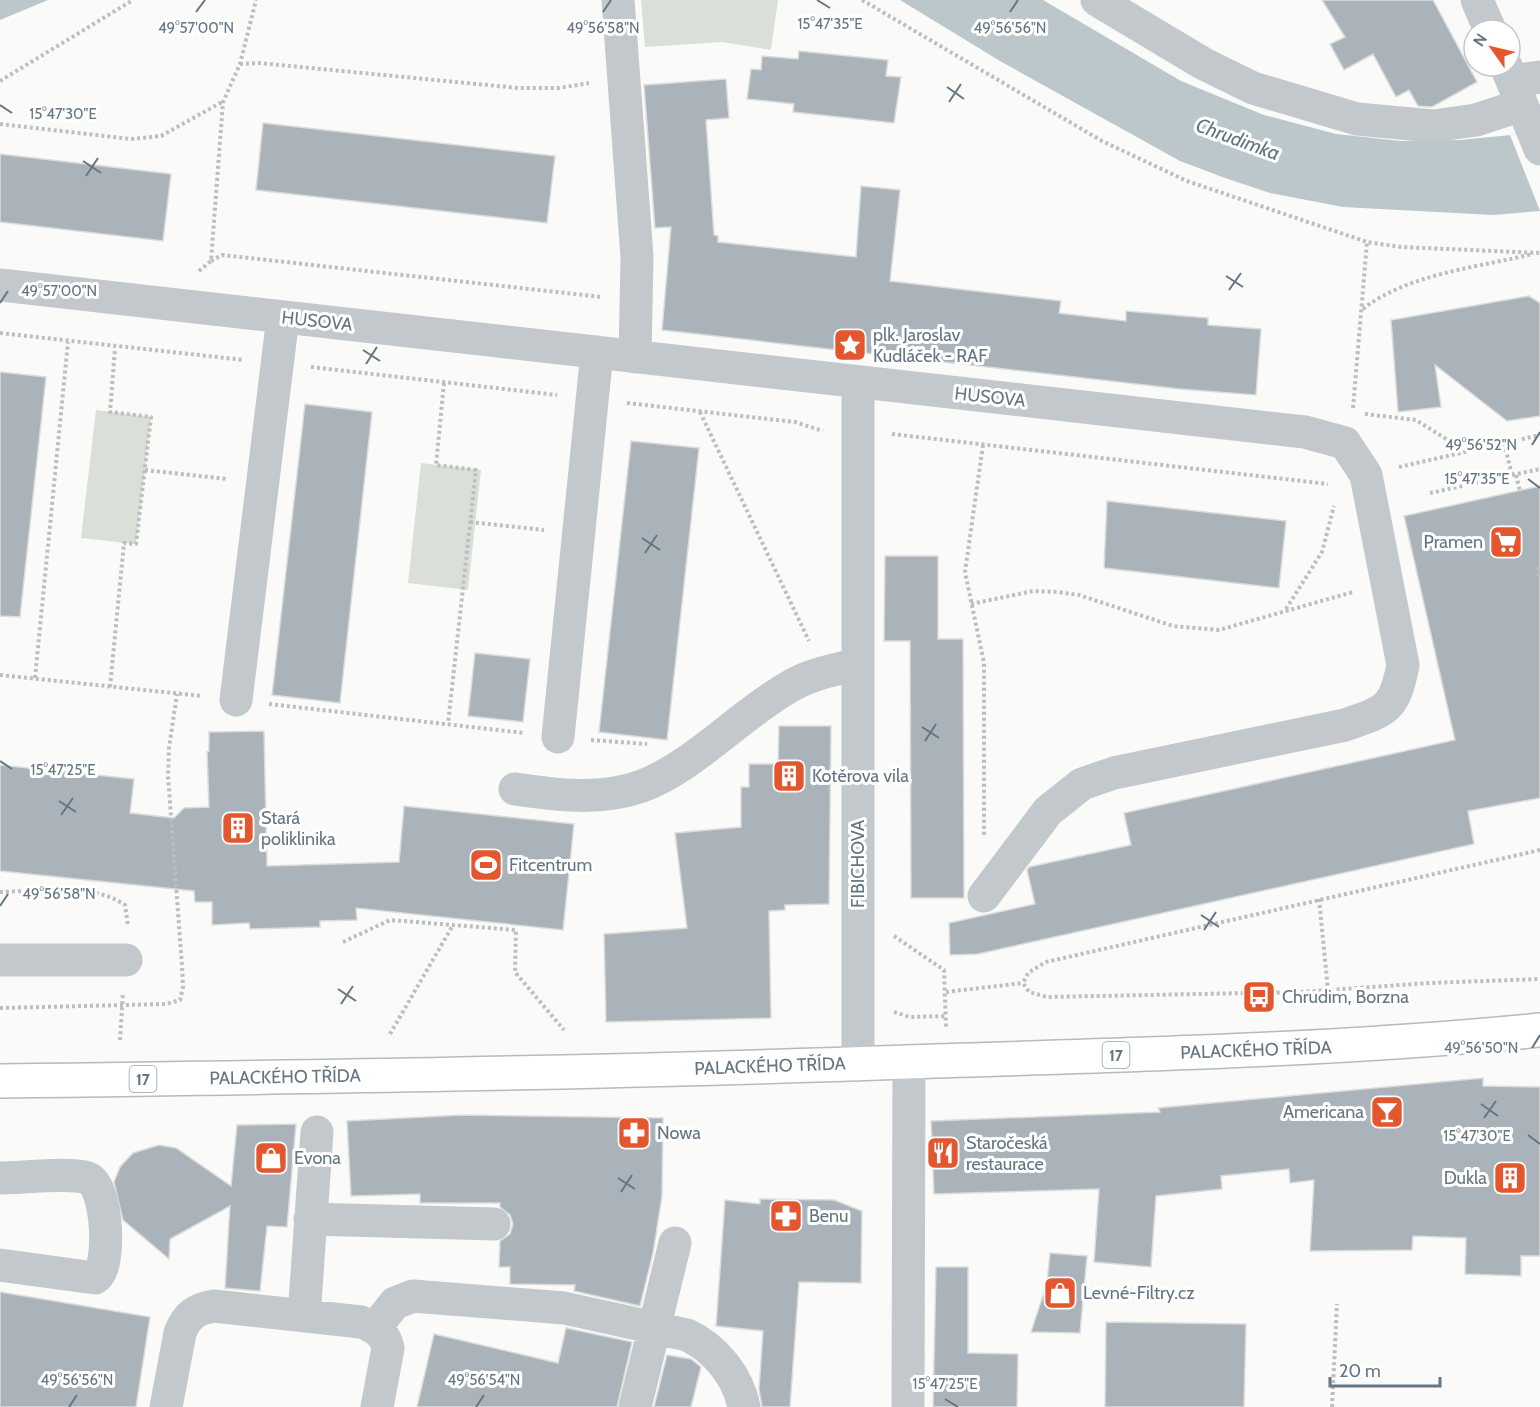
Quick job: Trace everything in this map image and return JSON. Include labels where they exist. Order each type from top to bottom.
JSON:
[{"type":"main road","name":"PALACKÉHO TŘÍDA","points":[[0,1080],[458,1075],[858,1064],[1324,1047],[1540,1030]]},
{"type":"street","points":[[618,0],[638,257],[635,357]]},
{"type":"street","points":[[1097,0],[1204,64],[1253,88],[1291,102],[1357,119],[1433,126],[1476,120],[1526,102]]},
{"type":"street","points":[[1477,0],[1485,18]]},
{"type":"street","name":"HUSOVA","points":[[0,285],[1305,432],[1349,428]]},
{"type":"street","points":[[236,700],[283,317]]},
{"type":"street","points":[[558,737],[597,352]]},
{"type":"street","name":"FIBICHOVA","points":[[858,382],[858,1064]]},
{"type":"street","points":[[984,896],[1048,811],[1082,784],[1114,773],[1346,725],[1379,712],[1397,695],[1403,665],[1366,475],[1349,428]]},
{"type":"street","points":[[515,789],[581,796],[640,787],[674,769],[789,686],[805,678],[858,664]]},
{"type":"street","points":[[0,960],[126,960]]},
{"type":"street","points":[[908,1407],[909,1062]]},
{"type":"street","points":[[304,1316],[317,1132]]},
{"type":"street","points":[[0,1178],[79,1177],[93,1181],[99,1188],[103,1202],[105,1261],[103,1272],[95,1278],[0,1265]]},
{"type":"street","points":[[310,1219],[494,1224]]},
{"type":"street","points":[[635,1407],[675,1242]]},
{"type":"street","points":[[375,1328],[395,1303],[413,1296],[426,1295],[564,1308],[654,1327],[687,1335],[713,1351],[736,1383],[744,1407]]},
{"type":"street","points":[[166,1407],[180,1332],[192,1313],[214,1306],[361,1322],[375,1328],[386,1340],[388,1348],[377,1407]]},
{"type":"path","points":[[0,81],[133,0]]},
{"type":"path","points":[[210,261],[223,102],[240,64],[256,0]]},
{"type":"path","points":[[862,0],[1102,141],[1145,163],[1241,200],[1367,242],[1401,247],[1540,253]]},
{"type":"path","points":[[240,64],[260,63],[518,88],[560,88],[623,76]]},
{"type":"path","points":[[0,124],[132,139],[161,136],[223,102]]},
{"type":"path","points":[[1367,242],[1349,428],[1408,417],[1467,452]]},
{"type":"path","points":[[1361,310],[1391,290],[1413,282],[1540,253]]},
{"type":"path","points":[[193,276],[210,261],[222,255],[608,297]]},
{"type":"path","points":[[0,333],[116,348],[276,363],[802,423],[823,430],[827,436]]},
{"type":"path","points":[[35,678],[68,342]]},
{"type":"path","points":[[110,687],[124,543],[136,544],[151,417],[110,412],[116,348]]},
{"type":"path","points":[[444,383],[436,465],[476,470],[448,724]]},
{"type":"path","points":[[700,412],[813,649]]},
{"type":"path","points":[[889,434],[1335,485],[1366,475],[1540,435]]},
{"type":"path","points":[[1504,443],[1520,491]]},
{"type":"path","points":[[983,445],[966,557],[970,604],[982,644],[984,663],[984,838]]},
{"type":"path","points":[[1430,493],[1540,469]]},
{"type":"path","points":[[145,470],[263,482]]},
{"type":"path","points":[[1286,609],[1322,552],[1334,509],[1335,485]]},
{"type":"path","points":[[470,522],[579,534]]},
{"type":"path","points":[[1540,568],[1538,569],[1540,579]]},
{"type":"path","points":[[970,604],[1033,591],[1057,592],[1078,595],[1173,626],[1219,630],[1257,621],[1286,609],[1388,582]]},
{"type":"path","points":[[0,675],[558,737],[654,745]]},
{"type":"path","points":[[0,1008],[166,1004],[180,1000],[183,987],[182,966],[168,776],[169,748],[177,694]]},
{"type":"path","points":[[1023,983],[1028,973],[1046,962],[1540,850]]},
{"type":"path","points":[[1319,900],[1328,990]]},
{"type":"path","points":[[343,942],[390,920],[516,930],[515,972],[564,1030]]},
{"type":"path","points":[[390,1034],[453,925]]},
{"type":"path","points":[[888,932],[944,970],[946,1061]]},
{"type":"path","points":[[1023,983],[1029,992],[1047,997],[1328,990],[1540,979]]},
{"type":"path","points":[[946,992],[1023,983]]},
{"type":"path","points":[[1332,1407],[1337,1304]]},
{"type":"shaded area","points":[[641,0],[778,0],[771,50],[722,42],[645,47]]},
{"type":"shaded area","points":[[96,410],[151,417],[136,544],[81,538]]},
{"type":"shaded area","points":[[421,463],[481,470],[468,590],[408,583]]},
{"type":"water","points":[[0,0],[48,0],[0,20]]},
{"type":"water","name":"Chrudimka","points":[[900,0],[1043,0],[1181,81],[1264,115],[1336,134],[1401,141],[1460,140],[1540,132],[1540,211],[1493,215],[1343,207],[1270,193],[1180,161],[1000,61]]},
{"type":"pier","points":[[1540,133],[1540,211],[1510,135]]},
{"type":"building","points":[[1322,0],[1433,0],[1462,54],[1462,78],[1475,78],[1477,82],[1432,107],[1418,106],[1409,90],[1396,97],[1373,54],[1344,70],[1330,44],[1345,37]]},
{"type":"building","points":[[799,51],[888,60],[886,76],[901,77],[894,123],[793,112],[794,104],[747,99],[751,69],[761,70],[762,56],[798,59]]},
{"type":"building","points":[[726,79],[729,118],[706,120],[714,235],[718,236],[718,242],[856,257],[861,186],[900,190],[890,281],[1061,301],[1059,313],[1126,321],[1126,311],[1208,318],[1208,325],[1261,329],[1256,395],[1180,389],[662,330],[671,227],[655,228],[644,85]]},
{"type":"building","points":[[263,123],[555,156],[547,223],[256,190]]},
{"type":"building","points":[[0,154],[171,174],[163,241],[0,222]]},
{"type":"building","points":[[1529,296],[1540,303],[1540,416],[1507,421],[1435,365],[1441,407],[1398,412],[1391,320]]},
{"type":"building","points":[[0,372],[46,377],[20,617],[0,616]]},
{"type":"building","points":[[305,404],[372,412],[340,703],[272,695]]},
{"type":"building","points":[[631,441],[699,448],[667,740],[599,732]]},
{"type":"building","points":[[1540,486],[1540,798],[1468,811],[1474,844],[978,954],[950,955],[949,923],[1035,904],[1027,870],[1029,867],[1131,845],[1124,813],[1455,740],[1404,516]]},
{"type":"building","points":[[1107,501],[1286,521],[1279,588],[1104,568]]},
{"type":"building","points":[[885,556],[938,556],[938,639],[963,639],[964,898],[911,898],[910,641],[884,641]]},
{"type":"building","points":[[475,653],[530,659],[523,722],[468,716]]},
{"type":"building","points":[[779,726],[831,726],[829,904],[785,905],[785,910],[769,911],[771,1018],[606,1022],[604,934],[687,928],[675,833],[741,827],[741,787],[749,787],[749,764],[778,764]]},
{"type":"building","points":[[264,731],[267,866],[399,862],[404,806],[574,824],[563,930],[356,908],[357,920],[320,921],[320,927],[250,929],[249,923],[212,925],[212,902],[195,902],[194,891],[0,871],[0,765],[134,779],[130,813],[174,818],[184,808],[209,807],[207,752],[209,751],[209,732]]},
{"type":"building","points":[[1483,1078],[1483,1086],[1540,1087],[1540,1256],[1521,1256],[1521,1276],[1465,1274],[1466,1238],[1413,1236],[1412,1250],[1310,1251],[1314,1180],[1290,1183],[1289,1169],[1221,1176],[1222,1189],[1156,1196],[1151,1267],[1094,1262],[1099,1189],[934,1194],[931,1121],[1160,1112],[1158,1108]]},
{"type":"building","points":[[463,1115],[663,1118],[662,1196],[653,1253],[640,1306],[574,1291],[575,1285],[510,1284],[510,1267],[499,1267],[500,1241],[510,1234],[513,1224],[510,1215],[500,1207],[500,1203],[420,1203],[420,1194],[351,1196],[347,1121]]},
{"type":"building","points":[[296,1124],[287,1227],[267,1226],[260,1291],[225,1288],[230,1206],[170,1239],[169,1259],[123,1220],[114,1182],[120,1167],[133,1153],[159,1145],[176,1148],[231,1186],[237,1125]]},
{"type":"building","points":[[760,1199],[834,1200],[862,1211],[861,1283],[799,1282],[790,1407],[762,1407],[759,1389],[763,1331],[716,1326],[725,1200],[760,1204]]},
{"type":"building","points":[[1050,1253],[1087,1256],[1080,1333],[1031,1332],[1047,1283]]},
{"type":"building","points":[[936,1267],[968,1267],[968,1353],[1018,1354],[1017,1407],[933,1407]]},
{"type":"building","points":[[0,1292],[150,1317],[136,1407],[0,1407]]},
{"type":"building","points":[[1106,1322],[1246,1324],[1244,1407],[1105,1407]]},
{"type":"building","points":[[566,1328],[632,1342],[617,1407],[417,1407],[434,1334],[558,1363]]},
{"type":"building","points":[[667,1355],[691,1359],[701,1367],[691,1407],[654,1407]]},
{"type":"place","name":"plk. Jaroslav Kudláček - RAF","points":[[850,345]]},
{"type":"place","name":"Pramen","points":[[1506,542]]},
{"type":"place","name":"Kotěrova vila","points":[[789,776]]},
{"type":"place","name":"Stará poliklinika","points":[[238,828]]},
{"type":"place","name":"Fitcentrum","points":[[486,865]]},
{"type":"place","name":"Chrudim, Borzna","points":[[1259,997]]},
{"type":"place","name":"Americana","points":[[1387,1112]]},
{"type":"place","name":"Nowa","points":[[634,1133]]},
{"type":"place","name":"Staročeská restaurace","points":[[943,1153]]},
{"type":"place","name":"Evona","points":[[271,1158]]},
{"type":"place","name":"Dukla","points":[[1510,1178]]},
{"type":"place","name":"Benu","points":[[786,1216]]},
{"type":"place","name":"Levné-Filtry.cz","points":[[1060,1293]]}]
